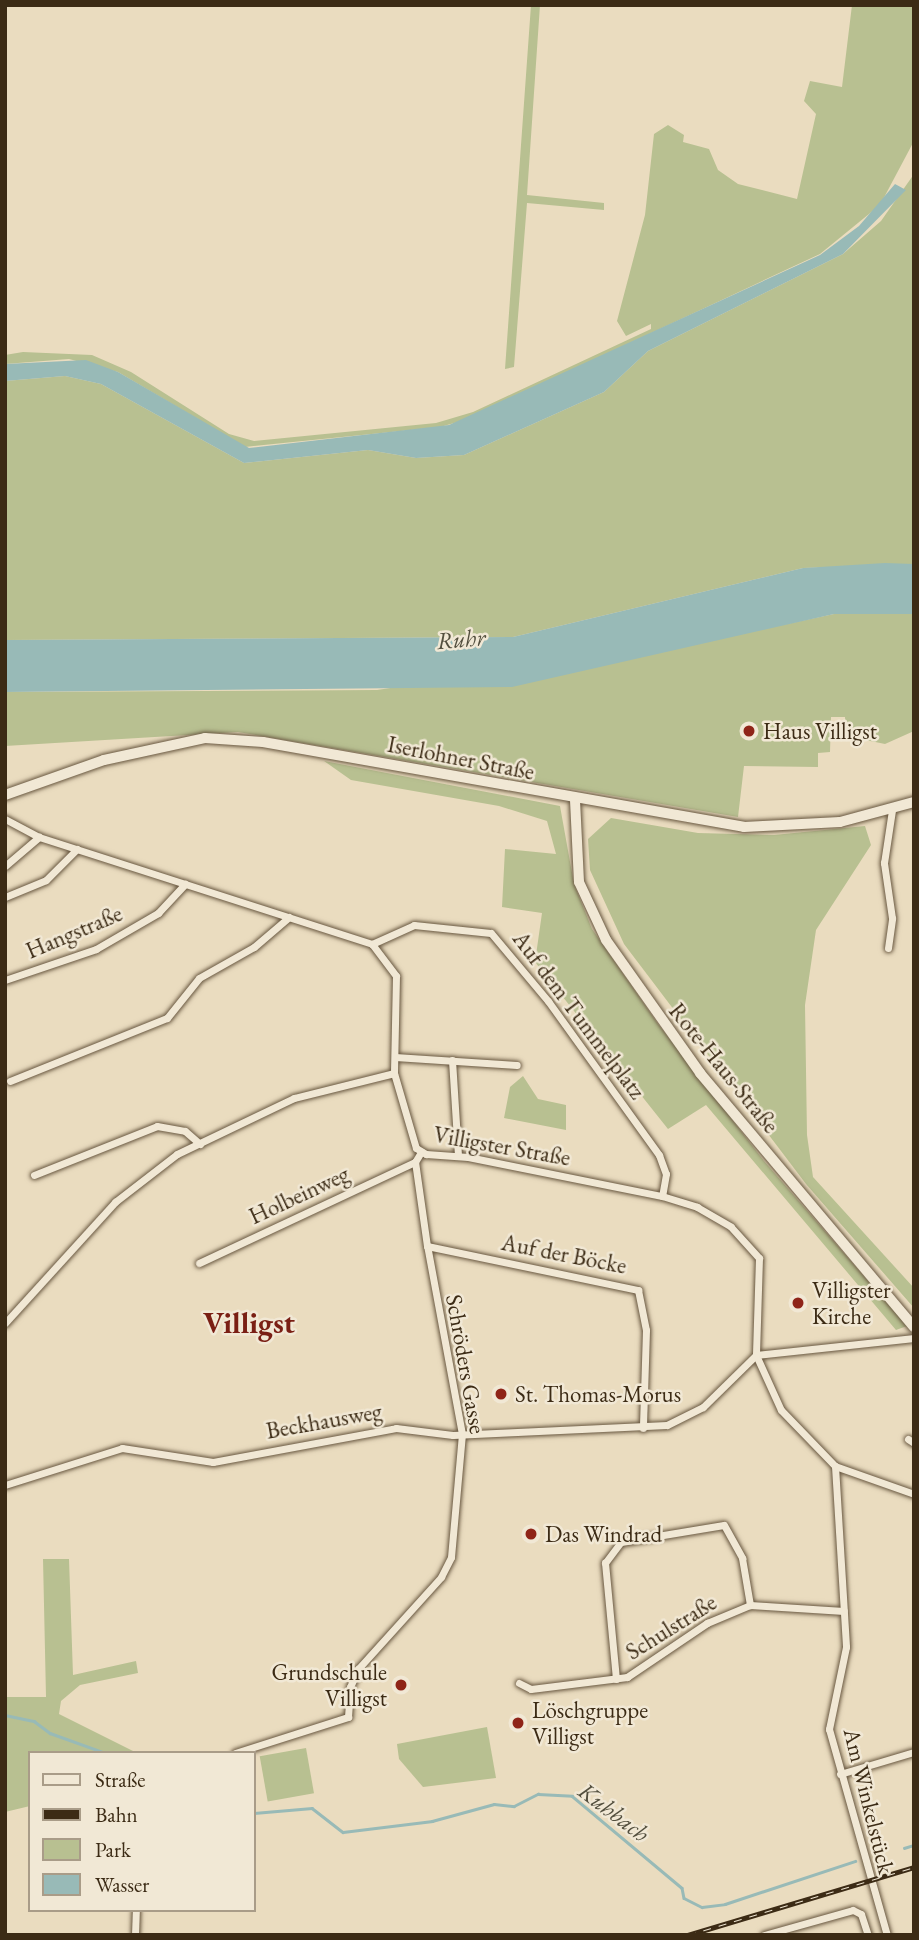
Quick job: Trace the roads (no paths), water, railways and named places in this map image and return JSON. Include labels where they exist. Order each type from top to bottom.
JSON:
[{"type":"main road","name":"Iserlohner Straße","points":[[5,795],[123,754],[205,738],[276,744],[575,800],[744,827],[839,822],[914,802]]},
{"type":"main road","name":"Rote-Haus-Straße","points":[[575,800],[579,882],[628,974],[700,1073],[914,1327]]},
{"type":"street","points":[[888,948],[892,918],[884,863],[892,810]]},
{"type":"street","points":[[5,819],[39,838],[372,944]]},
{"type":"street","points":[[5,866],[39,838]]},
{"type":"street","points":[[5,897],[46,880],[77,849]]},
{"type":"street","name":"Hangstraße","points":[[5,980],[96,949],[158,913],[185,884]]},
{"type":"street","points":[[10,1081],[167,1018],[199,978],[254,947],[289,917]]},
{"type":"street","name":"Auf dem Tummelplatz","points":[[372,944],[414,925],[491,933],[548,1001],[659,1155],[666,1174],[662,1196]]},
{"type":"street","name":"Villigster Straße","points":[[372,944],[396,976],[394,1073],[412,1139],[421,1152],[458,1156],[662,1196],[714,1215],[759,1258],[756,1355],[780,1410],[835,1466],[914,1494]]},
{"type":"street","points":[[395,1057],[517,1065]]},
{"type":"street","points":[[452,1060],[458,1156]]},
{"type":"street","points":[[5,1324],[116,1202],[177,1154],[294,1098],[394,1073]]},
{"type":"street","points":[[34,1175],[157,1126],[185,1131],[200,1144]]},
{"type":"street","points":[[415,1162],[421,1152]]},
{"type":"street","name":"Schröders Gasse","points":[[241,1751],[348,1717],[350,1687],[358,1669],[448,1566],[461,1434],[427,1246],[415,1162]]},
{"type":"street","name":"Holbeinweg","points":[[199,1264],[415,1162]]},
{"type":"street","name":"Auf der Böcke","points":[[427,1246],[638,1290],[646,1330],[643,1428]]},
{"type":"street","points":[[756,1355],[914,1338]]},
{"type":"street","name":"Beckhausweg","points":[[5,1485],[122,1448],[213,1462],[371,1430],[461,1434],[667,1425],[703,1407],[756,1355]]},
{"type":"street","name":"Am Winkelstück","points":[[835,1466],[844,1611],[844,1661],[829,1720],[840,1774],[887,1935]]},
{"type":"street","points":[[616,1679],[605,1563],[614,1546],[724,1525],[742,1558],[750,1605]]},
{"type":"street","name":"Schulstraße","points":[[519,1683],[531,1689],[616,1679],[638,1672],[723,1613],[750,1605],[844,1611]]},
{"type":"street","points":[[840,1774],[914,1752]]},
{"type":"street","points":[[764,1935],[853,1910],[861,1914],[867,1935]]},
{"type":"street","points":[[135,1935],[136,1912]]},
{"type":"water","points":[[895,184],[906,190],[843,254],[648,351],[604,392],[464,455],[416,458],[368,450],[244,463],[101,384],[65,376],[5,381],[5,364],[86,360],[118,372],[249,448],[449,425],[820,255],[859,226]]},
{"type":"water","name":"Ruhr","points":[[914,564],[914,614],[834,614],[512,687],[5,692],[5,640],[513,637],[803,568]]},
{"type":"waterway","name":"Kuhbach","points":[[5,1715],[34,1721],[50,1733],[100,1751]]},
{"type":"waterway","name":"Kuhbach","points":[[256,1813],[312,1808],[343,1832],[432,1821],[494,1804],[514,1806],[538,1794],[572,1796],[682,1888],[684,1898],[702,1907],[725,1904],[855,1861]]},
{"type":"waterway","name":"Kuhbach","points":[[904,1848],[914,1845]]},
{"type":"railway","points":[[688,1935],[914,1867]]},
{"type":"place","name":"Haus Villigst","points":[[749,731]]},
{"type":"place","name":"Villigster Kirche","points":[[798,1303]]},
{"type":"place","name":"St. Thomas-Morus","points":[[501,1394]]},
{"type":"place","name":"Das Windrad","points":[[531,1534]]},
{"type":"place","name":"Grundschule Villigst","points":[[401,1685]]},
{"type":"place","name":"Löschgruppe Villigst","points":[[518,1723]]},
{"type":"district","name":"Villigst","points":[[249,1323]]}]
